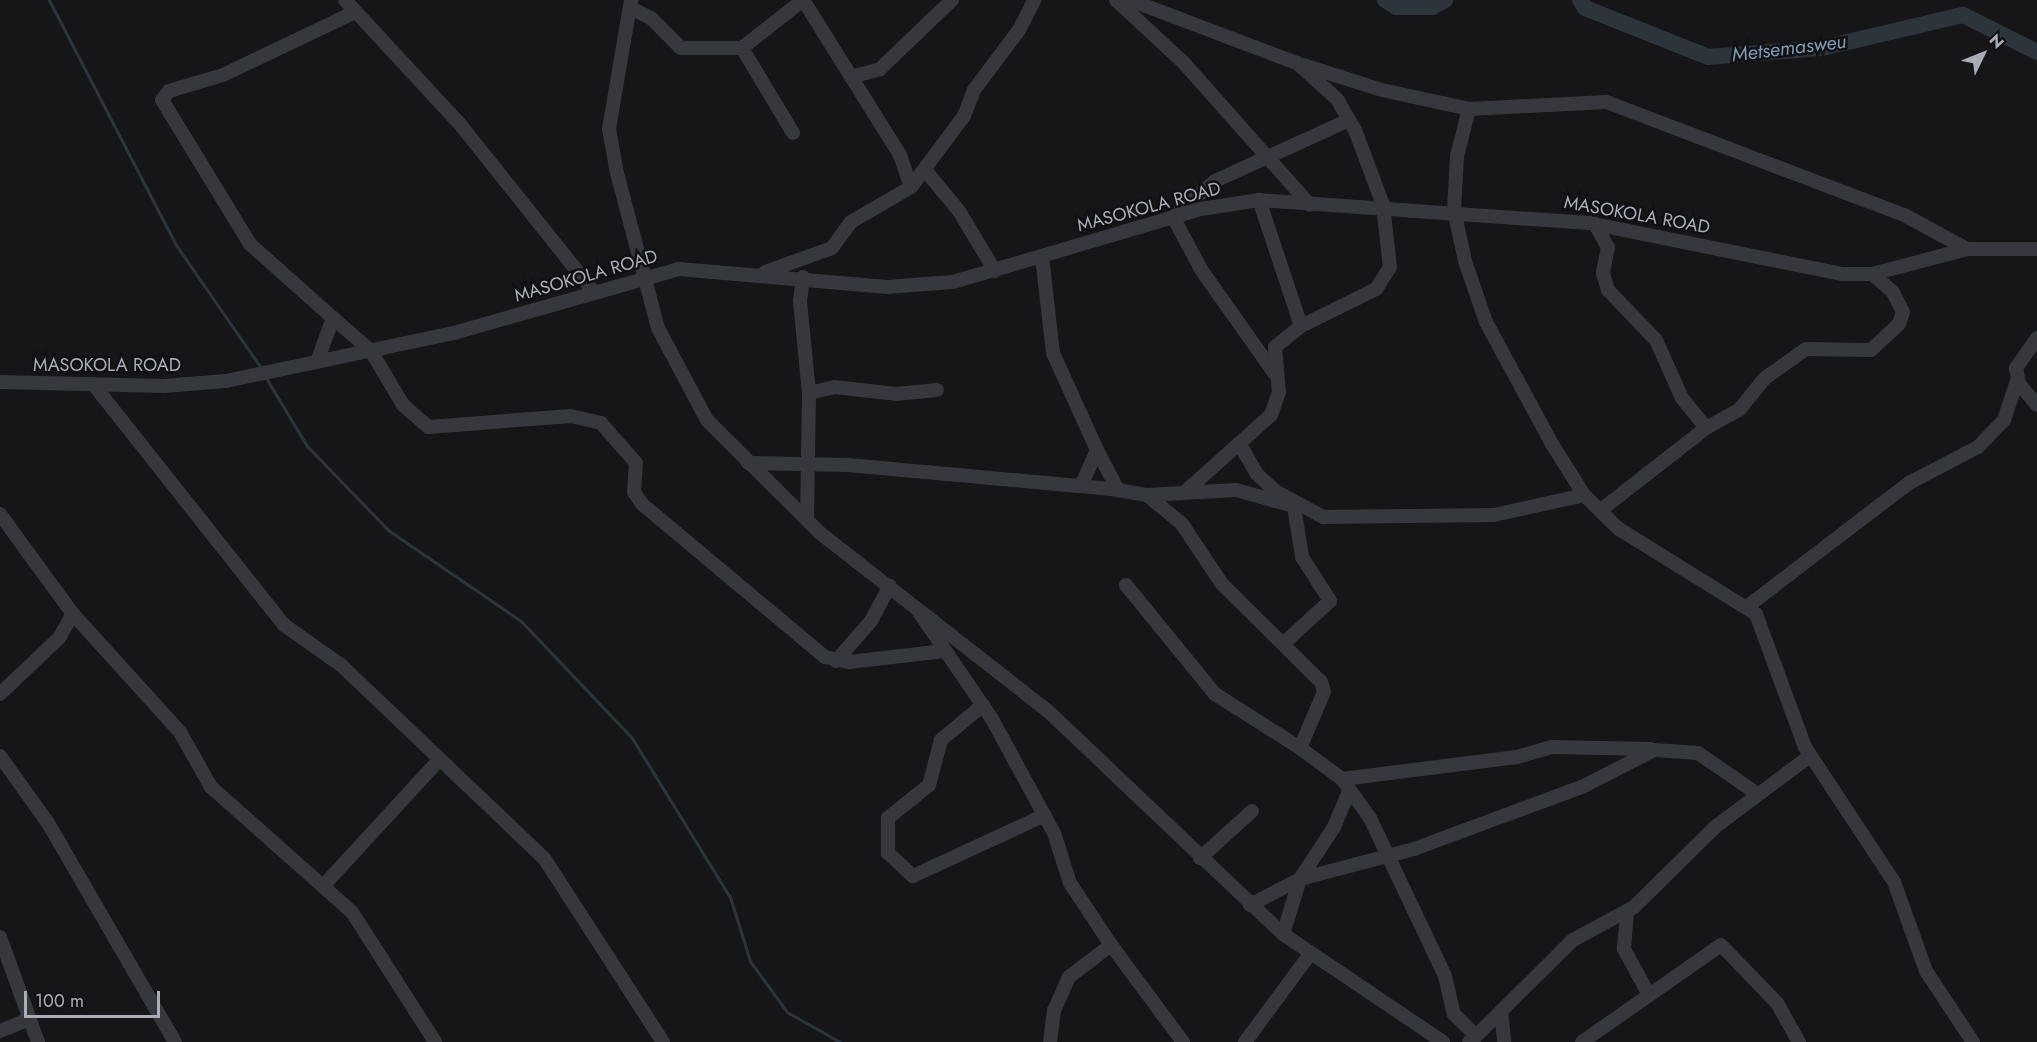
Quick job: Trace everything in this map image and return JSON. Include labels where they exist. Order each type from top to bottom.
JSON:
[{"type":"street","points":[[345,0],[459,123],[593,291]]},
{"type":"street","points":[[911,187],[900,155],[803,0],[742,48],[681,48],[651,18],[631,4],[609,129],[658,328],[688,392],[748,463],[807,520],[1048,711],[1200,858],[1283,934],[1443,1042]]},
{"type":"street","points":[[851,77],[880,69],[952,0]]},
{"type":"street","points":[[764,273],[831,249],[851,222],[911,187],[925,170],[1034,0]]},
{"type":"street","points":[[1116,0],[1183,62],[1310,205]]},
{"type":"street","points":[[1130,0],[1297,63],[1382,90],[1469,109],[1606,102],[1904,215],[1967,249]]},
{"type":"street","points":[[355,12],[223,75],[169,91],[162,100],[250,244],[371,351],[403,405],[428,427],[571,416],[601,423],[636,464],[634,492],[642,504],[715,561],[777,621],[836,661],[944,651]]},
{"type":"street","points":[[742,48],[793,133]]},
{"type":"street","points":[[1186,491],[1275,408],[1275,347],[1301,326],[1380,285],[1390,251],[1383,205],[1349,120],[1337,99],[1297,63]]},
{"type":"street","points":[[1469,109],[1456,164],[1454,210],[1464,261],[1486,322],[1584,495],[1636,542],[1748,606],[1771,648],[1810,756],[1894,882],[1926,971],[1973,1042]]},
{"type":"street","points":[[1275,374],[1202,271],[1173,217],[1215,181],[1270,158],[1349,120]]},
{"type":"street","points":[[925,170],[956,205],[995,271]]},
{"type":"street","points":[[1259,200],[1301,326]]},
{"type":"street","name":"MASOKOLA ROAD","points":[[0,382],[164,386],[250,377],[318,359],[371,351],[645,275],[700,268],[887,287],[953,282],[1173,217],[1259,200],[1310,205],[1383,205],[1454,210],[1595,224],[1780,265],[1872,274],[1967,249],[2037,249]]},
{"type":"street","points":[[1595,224],[1608,247],[1603,273],[1608,290],[1656,340],[1682,398],[1706,428]]},
{"type":"street","points":[[1042,256],[1053,353],[1097,450],[1118,490]]},
{"type":"street","points":[[1601,510],[1706,428],[1739,410],[1765,378],[1806,349],[1871,350],[1899,324],[1903,312],[1897,297],[1872,274]]},
{"type":"street","points":[[803,277],[800,301],[809,393],[807,520]]},
{"type":"street","points":[[318,359],[333,318]]},
{"type":"street","points":[[1748,606],[1909,483],[1978,447],[2004,420],[2017,381],[2018,363],[2037,338]]},
{"type":"street","points":[[2017,381],[2037,405]]},
{"type":"street","points":[[93,384],[269,609],[341,665],[438,761],[544,858],[663,1042]]},
{"type":"street","points":[[809,393],[834,387],[896,394],[937,390]]},
{"type":"street","points":[[1239,443],[1257,474],[1294,506],[1302,557],[1330,601],[1284,643]]},
{"type":"street","points":[[1081,486],[1097,450]]},
{"type":"street","points":[[748,463],[809,465],[1081,486],[1147,495],[1186,491],[1245,491],[1323,517],[1363,520],[1494,515],[1584,495]]},
{"type":"street","points":[[1147,495],[1182,524],[1222,584],[1284,643],[1323,686],[1300,748]]},
{"type":"street","points":[[0,514],[73,614],[180,732],[228,806],[325,884],[352,912],[435,1042]]},
{"type":"street","points":[[1126,585],[1215,694],[1300,748],[1342,779],[1388,856],[1445,976],[1454,1014],[1472,1039],[1573,940],[1627,913],[1740,806],[1810,756]]},
{"type":"street","points":[[836,661],[871,621],[890,586]]},
{"type":"street","points":[[913,602],[944,651],[983,705],[1045,815],[1070,883],[1111,945],[1182,1042]]},
{"type":"street","points":[[0,694],[59,638],[73,614]]},
{"type":"street","points":[[983,705],[941,740],[929,785],[891,813],[888,853],[914,876],[1045,815]]},
{"type":"street","points":[[1342,779],[1517,757],[1552,747],[1654,750],[1698,753],[1737,784],[1756,793]]},
{"type":"street","points":[[1250,905],[1300,879],[1388,856],[1582,787],[1654,750]]},
{"type":"street","points":[[0,756],[37,804],[175,1042]]},
{"type":"street","points":[[325,884],[438,761]]},
{"type":"street","points":[[1737,784],[1740,806]]},
{"type":"street","points":[[1283,934],[1300,879],[1334,827],[1349,791]]},
{"type":"street","points":[[1200,858],[1252,811]]},
{"type":"street","points":[[1627,913],[1624,949],[1648,993]]},
{"type":"street","points":[[0,937],[38,1042]]},
{"type":"street","points":[[1050,1042],[1054,1010],[1069,977],[1111,945]]},
{"type":"street","points":[[1582,1042],[1648,993],[1721,945],[1777,1003],[1799,1042]]},
{"type":"street","points":[[1245,1042],[1310,954]]},
{"type":"street","points":[[1501,1011],[1504,1042]]},
{"type":"street","points":[[0,1031],[30,1019]]},
{"type":"waterway","points":[[49,0],[176,245],[262,369]]},
{"type":"waterway","name":"Metsemasweu","points":[[1385,0],[1396,7],[1432,7],[1445,0]]},
{"type":"waterway","name":"Metsemasweu","points":[[1580,0],[1585,8],[1708,57],[1822,48],[1963,15],[2037,52]]},
{"type":"waterway","points":[[266,378],[307,446],[388,530],[521,621],[632,738],[730,897],[750,961],[787,1012],[840,1042]]}]
